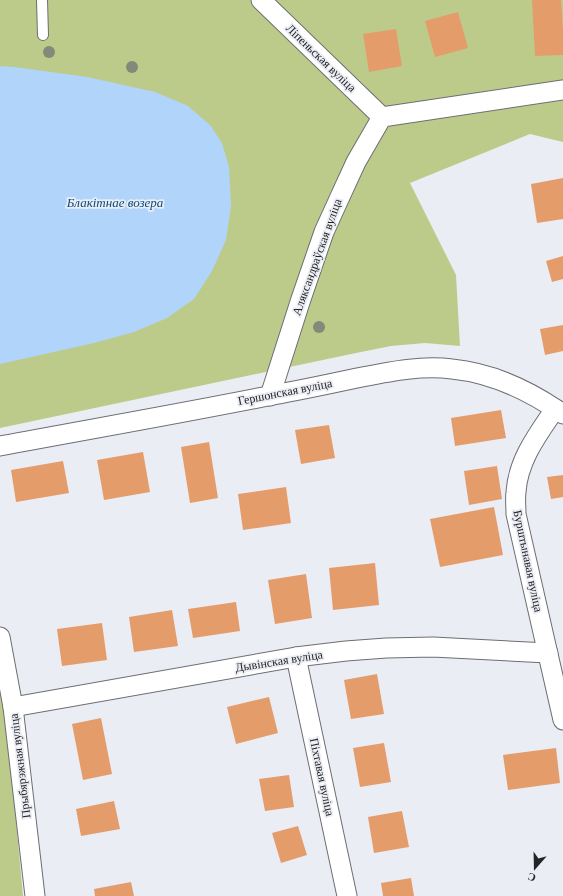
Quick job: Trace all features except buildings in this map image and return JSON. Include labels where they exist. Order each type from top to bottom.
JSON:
[{"type":"street","name":"Ліпеньская вуліца","points":[[261,0],[382,116]]},
{"type":"street","points":[[382,116],[563,90]]},
{"type":"street","name":"Аляксандраўская вуліца","points":[[270,396],[324,232],[356,162],[382,116]]},
{"type":"street","name":"Гершонская вуліца","points":[[0,446],[270,396],[397,370],[425,368],[446,368],[478,373],[504,382],[531,394],[559,412]]},
{"type":"street","name":"Бурштынавая вуліца","points":[[559,412],[526,455],[520,471],[516,492],[516,514],[563,720]]},
{"type":"street","name":"Прыбярэжная вуліца","points":[[0,637],[13,707],[35,896]]},
{"type":"street","name":"Дывінская вуліца","points":[[13,707],[296,657],[386,648],[425,648],[548,653]]},
{"type":"street","name":"Піхтавая вуліца","points":[[296,657],[347,896]]},
{"type":"lane","points":[[42,0],[43,35]]},
{"type":"green space","points":[[0,0],[563,0],[563,142],[530,134],[410,183],[456,275],[460,346],[425,343],[391,346],[0,428]]},
{"type":"green space","points":[[0,689],[8,733],[23,896],[0,896]]},
{"type":"water","name":"Блакітнае возера","points":[[0,66],[87,77],[155,92],[188,106],[210,125],[222,143],[229,167],[231,206],[226,240],[212,271],[194,299],[167,318],[134,332],[94,343],[0,364]]}]
